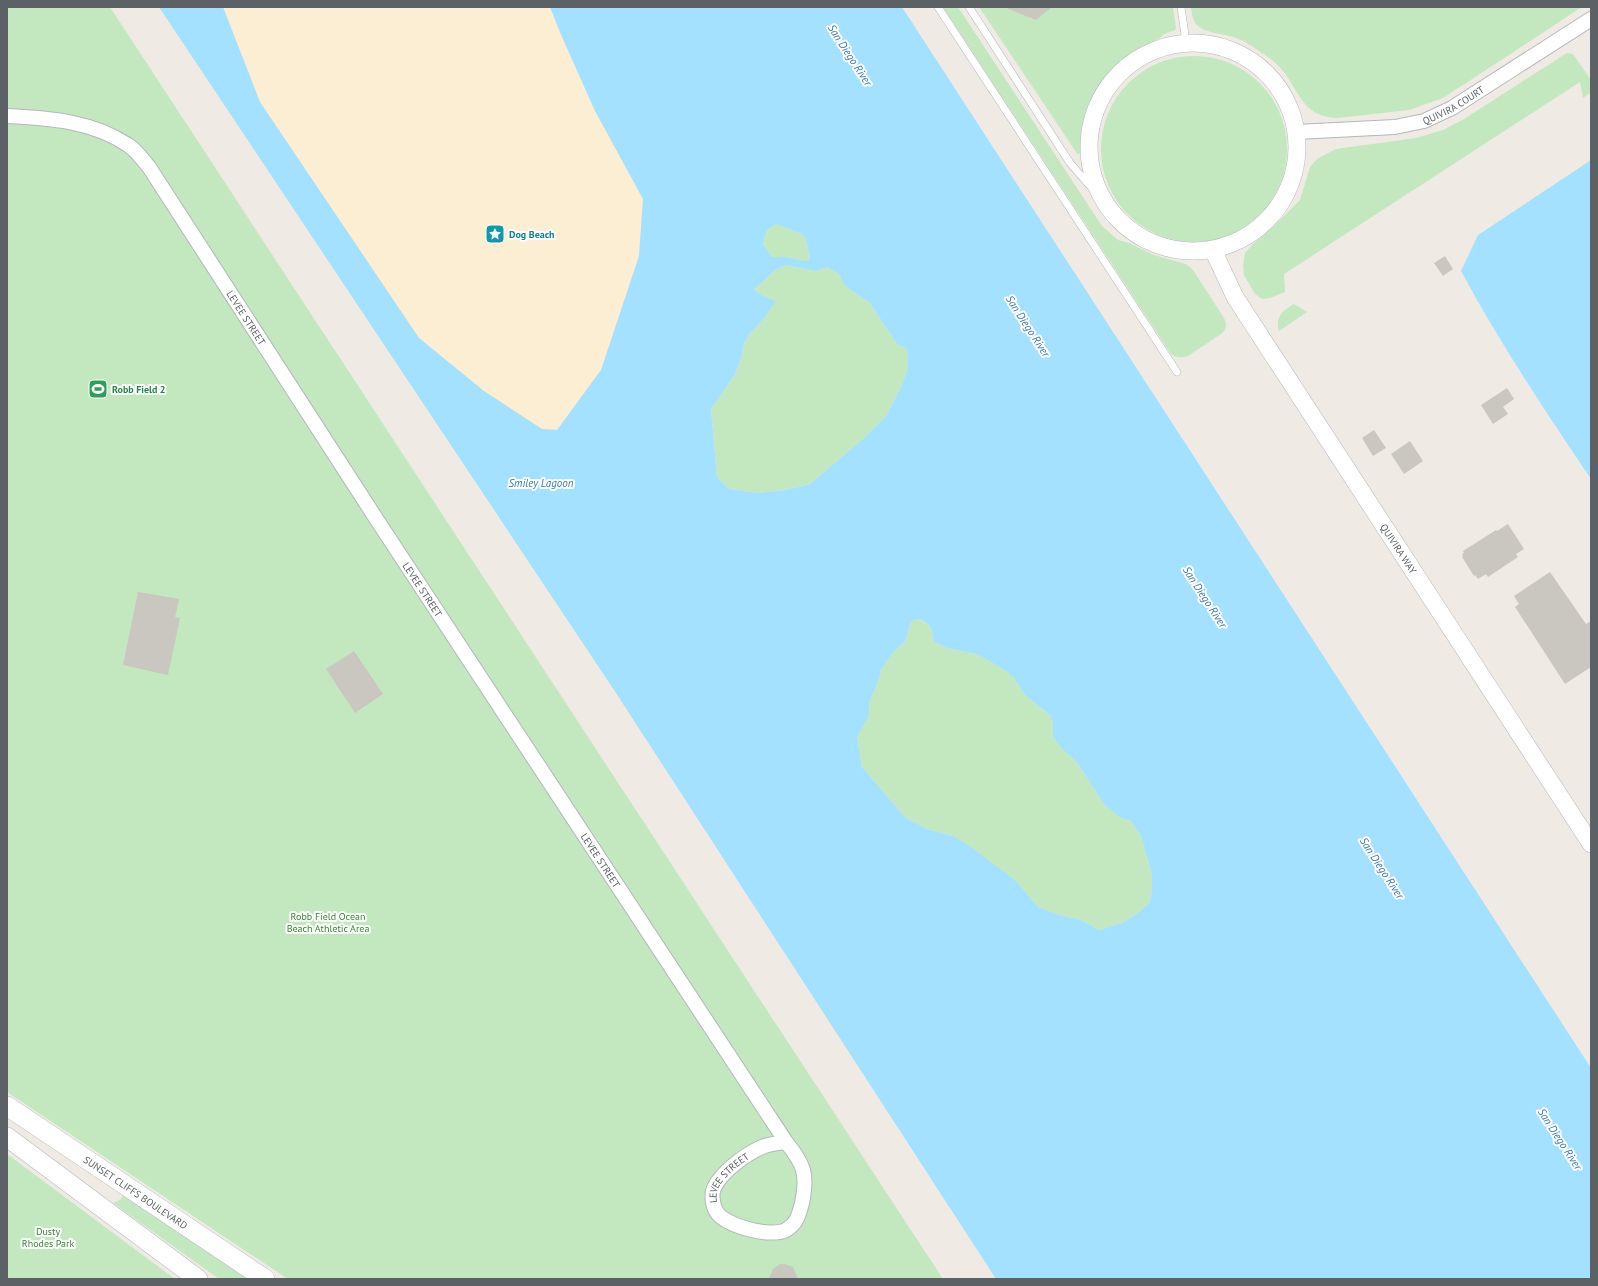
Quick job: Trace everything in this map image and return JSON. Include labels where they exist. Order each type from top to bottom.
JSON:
[{"type":"main road","name":"SUNSET CLIFFS BOULEVARD","points":[[7,1106],[265,1279]]},
{"type":"main road","points":[[7,1137],[198,1279]]},
{"type":"street","name":"QUIVIRA COURT","points":[[1296,132],[1395,126],[1424,121],[1452,108],[1591,19]]},
{"type":"street","points":[[1186,42],[1217,45],[1246,56],[1270,76],[1287,102],[1296,132],[1297,158],[1290,184],[1278,208],[1260,227],[1238,242],[1213,250],[1182,251],[1151,243],[1125,226],[1104,202],[1092,174],[1088,144],[1094,113],[1108,86],[1129,64],[1156,49],[1186,42]]},
{"type":"street","name":"LEVEE STREET","points":[[7,116],[43,118],[72,122],[100,130],[129,145],[149,167],[377,520],[786,1142],[796,1154],[805,1172],[804,1192],[796,1222],[785,1230],[774,1233],[758,1232],[731,1224],[716,1212],[713,1201],[714,1188],[727,1170],[762,1147],[786,1142]]},
{"type":"street","name":"QUIVIRA WAY","points":[[1213,250],[1234,297],[1591,844]]},
{"type":"lane","points":[[938,7],[1177,372]]},
{"type":"lane","points":[[968,7],[1070,163],[1104,202]]},
{"type":"lane","points":[[1181,7],[1186,42]]},
{"type":"green space","name":"Robb Field Ocean Beach Athletic Area","points":[[7,7],[110,7],[943,1279],[288,1279],[7,1092]]},
{"type":"green space","points":[[943,7],[958,7],[1102,226],[1118,240],[1129,243],[1154,255],[1186,264],[1193,270],[1224,318],[1226,327],[1221,334],[1188,356],[1179,357],[1171,354]]},
{"type":"green space","points":[[979,7],[1173,7],[1176,28],[1175,30],[1164,34],[1160,38],[1129,54],[1111,71],[1089,103],[1081,131],[1080,153],[1078,155]]},
{"type":"green space","points":[[1191,7],[1582,7],[1443,98],[1409,110],[1338,118],[1326,117],[1310,109],[1299,96],[1281,68],[1252,46],[1237,38],[1204,30],[1198,26],[1193,19]]},
{"type":"green space","points":[[1567,53],[1573,54],[1591,80],[1591,92],[1583,98],[1580,82],[1284,274],[1285,292],[1270,298],[1262,299],[1255,294],[1244,275],[1243,266],[1245,253],[1300,200],[1310,167],[1317,159],[1336,149],[1416,138],[1443,130],[1464,119]]},
{"type":"green space","points":[[1203,56],[1212,57],[1230,63],[1246,71],[1260,83],[1272,97],[1280,113],[1286,131],[1286,167],[1280,185],[1272,201],[1260,215],[1246,227],[1230,235],[1212,241],[1185,242],[1176,241],[1158,235],[1142,227],[1128,215],[1116,201],[1108,185],[1102,167],[1101,140],[1102,131],[1108,113],[1116,97],[1128,83],[1142,71],[1158,63],[1176,57]]},
{"type":"green space","points":[[776,224],[802,234],[806,239],[810,259],[806,261],[785,257],[772,257],[763,244],[767,230]]},
{"type":"green space","points":[[786,265],[816,271],[827,267],[839,274],[845,286],[870,303],[897,344],[906,348],[908,357],[907,371],[901,387],[886,416],[863,439],[810,484],[786,490],[758,493],[729,489],[717,477],[711,409],[735,374],[741,358],[744,343],[750,333],[761,322],[775,301],[754,290],[774,271]]},
{"type":"green space","points":[[1294,304],[1307,312],[1279,331],[1278,322],[1280,315]]},
{"type":"green space","points":[[920,619],[931,629],[934,642],[947,648],[977,654],[1006,671],[1013,677],[1026,696],[1052,717],[1053,736],[1062,749],[1076,761],[1104,804],[1119,817],[1131,821],[1141,836],[1152,875],[1152,891],[1149,903],[1138,913],[1122,923],[1099,930],[1081,920],[1059,915],[1038,907],[1016,881],[953,836],[930,830],[906,818],[862,767],[857,737],[869,716],[869,703],[877,685],[881,670],[893,652],[905,642],[911,621]]},
{"type":"green space","name":"Dusty Rhodes Park","points":[[7,1154],[175,1279],[7,1279]]},
{"type":"green space","points":[[121,1191],[199,1246],[251,1279],[219,1279],[113,1203],[120,1200],[123,1196]]},
{"type":"sand","name":"Dog Beach","points":[[223,7],[550,7],[595,111],[643,199],[639,256],[601,370],[558,430],[542,429],[484,391],[419,338],[260,102]]},
{"type":"water","points":[[159,7],[223,7],[260,102],[419,338],[484,391],[542,429],[557,430],[601,370],[639,256],[643,199],[595,111],[550,7],[902,7],[1591,1068],[1591,1279],[996,1279],[616,693]],"holes":[[[776,224],[802,234],[806,239],[810,259],[806,261],[785,257],[772,257],[763,244],[767,230]],[[786,265],[816,271],[827,267],[839,274],[845,286],[870,303],[897,344],[906,348],[908,357],[907,371],[901,387],[886,416],[863,439],[810,484],[786,490],[758,493],[729,489],[717,477],[711,409],[735,374],[741,358],[744,343],[750,333],[761,322],[776,301],[765,297],[754,290],[774,271]],[[920,619],[927,623],[932,631],[934,642],[947,648],[977,654],[1006,671],[1013,677],[1026,696],[1051,716],[1053,736],[1062,749],[1076,761],[1104,804],[1119,817],[1131,821],[1141,836],[1152,875],[1152,891],[1149,903],[1138,913],[1122,923],[1099,930],[1081,920],[1059,915],[1038,907],[1016,881],[971,847],[953,836],[930,830],[906,818],[862,767],[857,737],[869,716],[869,703],[877,685],[881,670],[893,652],[905,642],[911,621]]]},
{"type":"water","points":[[1591,160],[1591,479],[1523,376],[1461,271],[1478,235]]},
{"type":"building","points":[[1004,7],[1052,7],[1036,20]]},
{"type":"building","points":[[1445,256],[1453,269],[1443,276],[1434,263]]},
{"type":"building","points":[[1507,388],[1514,399],[1503,407],[1508,414],[1493,424],[1481,405]]},
{"type":"building","points":[[1374,430],[1386,448],[1373,456],[1362,438]]},
{"type":"building","points":[[1410,441],[1423,461],[1404,474],[1391,454]]},
{"type":"building","points":[[1508,524],[1524,549],[1516,554],[1518,557],[1488,577],[1486,574],[1478,579],[1475,575],[1474,576],[1462,557],[1462,554],[1464,553],[1463,551]]},
{"type":"building","points":[[1550,572],[1586,624],[1591,621],[1591,667],[1565,684],[1515,607],[1519,604],[1514,596]]},
{"type":"building","points":[[138,592],[179,599],[175,617],[180,618],[168,675],[123,665]]},
{"type":"building","points":[[354,651],[383,694],[355,713],[326,669]]},
{"type":"building","points":[[780,1264],[793,1267],[798,1279],[769,1279],[773,1269]]},
{"type":"place","name":"Dog Beach","points":[[495,234]]},
{"type":"place","name":"Robb Field 2","points":[[98,389]]},
{"type":"water label","name":"San Diego River","points":[[850,55]]},
{"type":"water label","name":"San Diego River","points":[[1028,326]]},
{"type":"water label","name":"Smiley Lagoon","points":[[541,483]]},
{"type":"water label","name":"San Diego River","points":[[1205,597]]},
{"type":"water label","name":"San Diego River","points":[[1382,868]]},
{"type":"water label","name":"San Diego River","points":[[1560,1139]]}]
